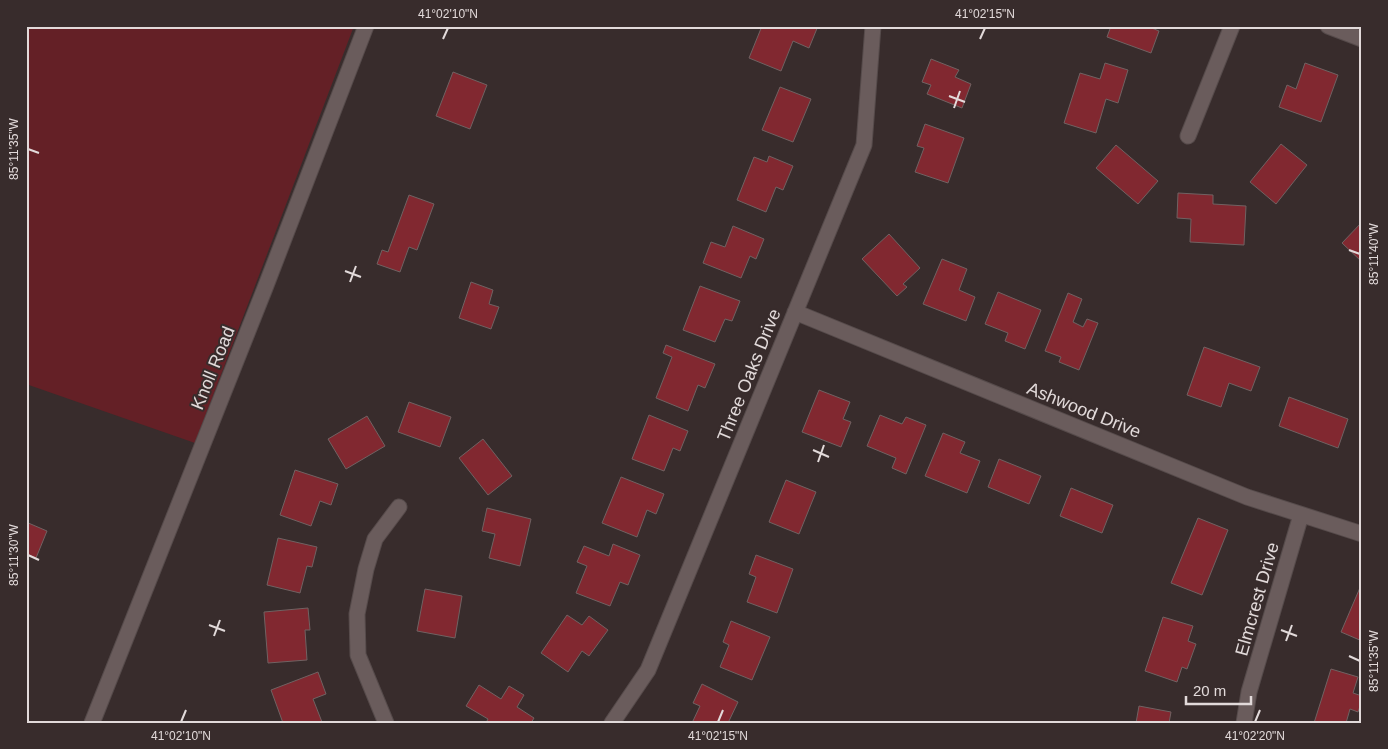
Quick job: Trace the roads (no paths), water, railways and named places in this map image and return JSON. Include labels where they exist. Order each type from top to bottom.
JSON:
[{"type":"street","name":"Knoll Road","points":[[92,723],[261,298],[366,26]]},
{"type":"street","name":"Three Oaks Drive","points":[[612,723],[648,670],[864,145],[873,26]]},
{"type":"street","points":[[1188,136],[1232,26]]},
{"type":"street","points":[[1328,26],[1362,39]]},
{"type":"street","name":"Ashwood Drive","points":[[795,312],[1247,498],[1362,534]]},
{"type":"street","points":[[386,723],[358,655],[357,614],[366,568],[375,538],[399,507]]},
{"type":"street","name":"Elmcrest Drive","points":[[1244,723],[1248,692],[1301,515]]}]
